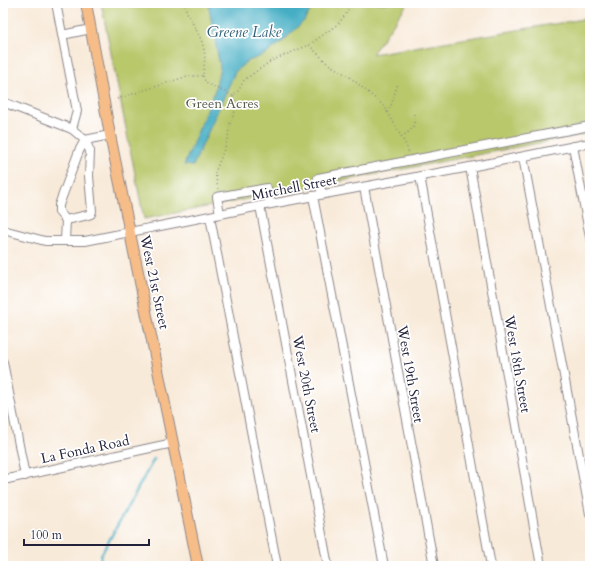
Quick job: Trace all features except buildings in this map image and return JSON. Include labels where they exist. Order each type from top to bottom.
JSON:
[{"type":"main road","name":"West 21st Street","points":[[86,3],[110,134],[198,566]]},
{"type":"street","points":[[56,3],[77,111],[72,129]]},
{"type":"street","points":[[62,35],[91,29]]},
{"type":"street","points":[[3,102],[72,129],[85,140],[90,150],[89,176],[92,211],[91,214],[66,220]]},
{"type":"street","points":[[384,566],[318,195],[318,178],[590,126]]},
{"type":"street","points":[[65,241],[66,220],[59,212],[59,205],[79,151],[85,140],[110,134]]},
{"type":"street","name":"Mitchell Street","points":[[3,230],[45,241],[84,242],[270,204],[523,157],[590,143]]},
{"type":"street","points":[[573,146],[590,237]]},
{"type":"street","points":[[523,157],[590,514]]},
{"type":"street","name":"West 18th Street","points":[[470,167],[541,566]]},
{"type":"street","points":[[420,176],[491,566]]},
{"type":"street","name":"West 19th Street","points":[[364,187],[434,566]]},
{"type":"street","points":[[220,214],[217,197],[267,188],[270,204]]},
{"type":"street","name":"West 20th Street","points":[[260,206],[328,566]]},
{"type":"street","points":[[210,217],[278,566]]},
{"type":"street","points":[[3,362],[25,476]]},
{"type":"street","name":"La Fonda Road","points":[[3,480],[173,443]]},
{"type":"path","points":[[184,3],[186,13],[198,32],[205,51],[203,76],[206,83],[233,96],[236,106],[229,126],[228,139],[216,173],[219,197]]},
{"type":"path","points":[[233,96],[239,90],[244,80],[271,61],[309,45],[338,24],[346,14],[351,3]]},
{"type":"path","points":[[309,45],[327,63],[351,78],[384,106],[410,155],[410,160]]},
{"type":"path","points":[[117,99],[188,76],[203,76]]},
{"type":"path","points":[[387,112],[393,104],[393,95],[398,84]]},
{"type":"path","points":[[401,137],[412,130],[415,121],[414,114]]},
{"type":"green space","name":"Green Acres","points":[[101,3],[408,3],[372,54],[590,18],[590,133],[144,219]]},
{"type":"water","name":"Greene Lake","points":[[208,3],[315,3],[304,21],[283,41],[266,54],[246,62],[235,72],[193,166],[184,165],[215,90],[220,67]]},
{"type":"waterway","points":[[100,566],[101,555],[154,459]]}]
